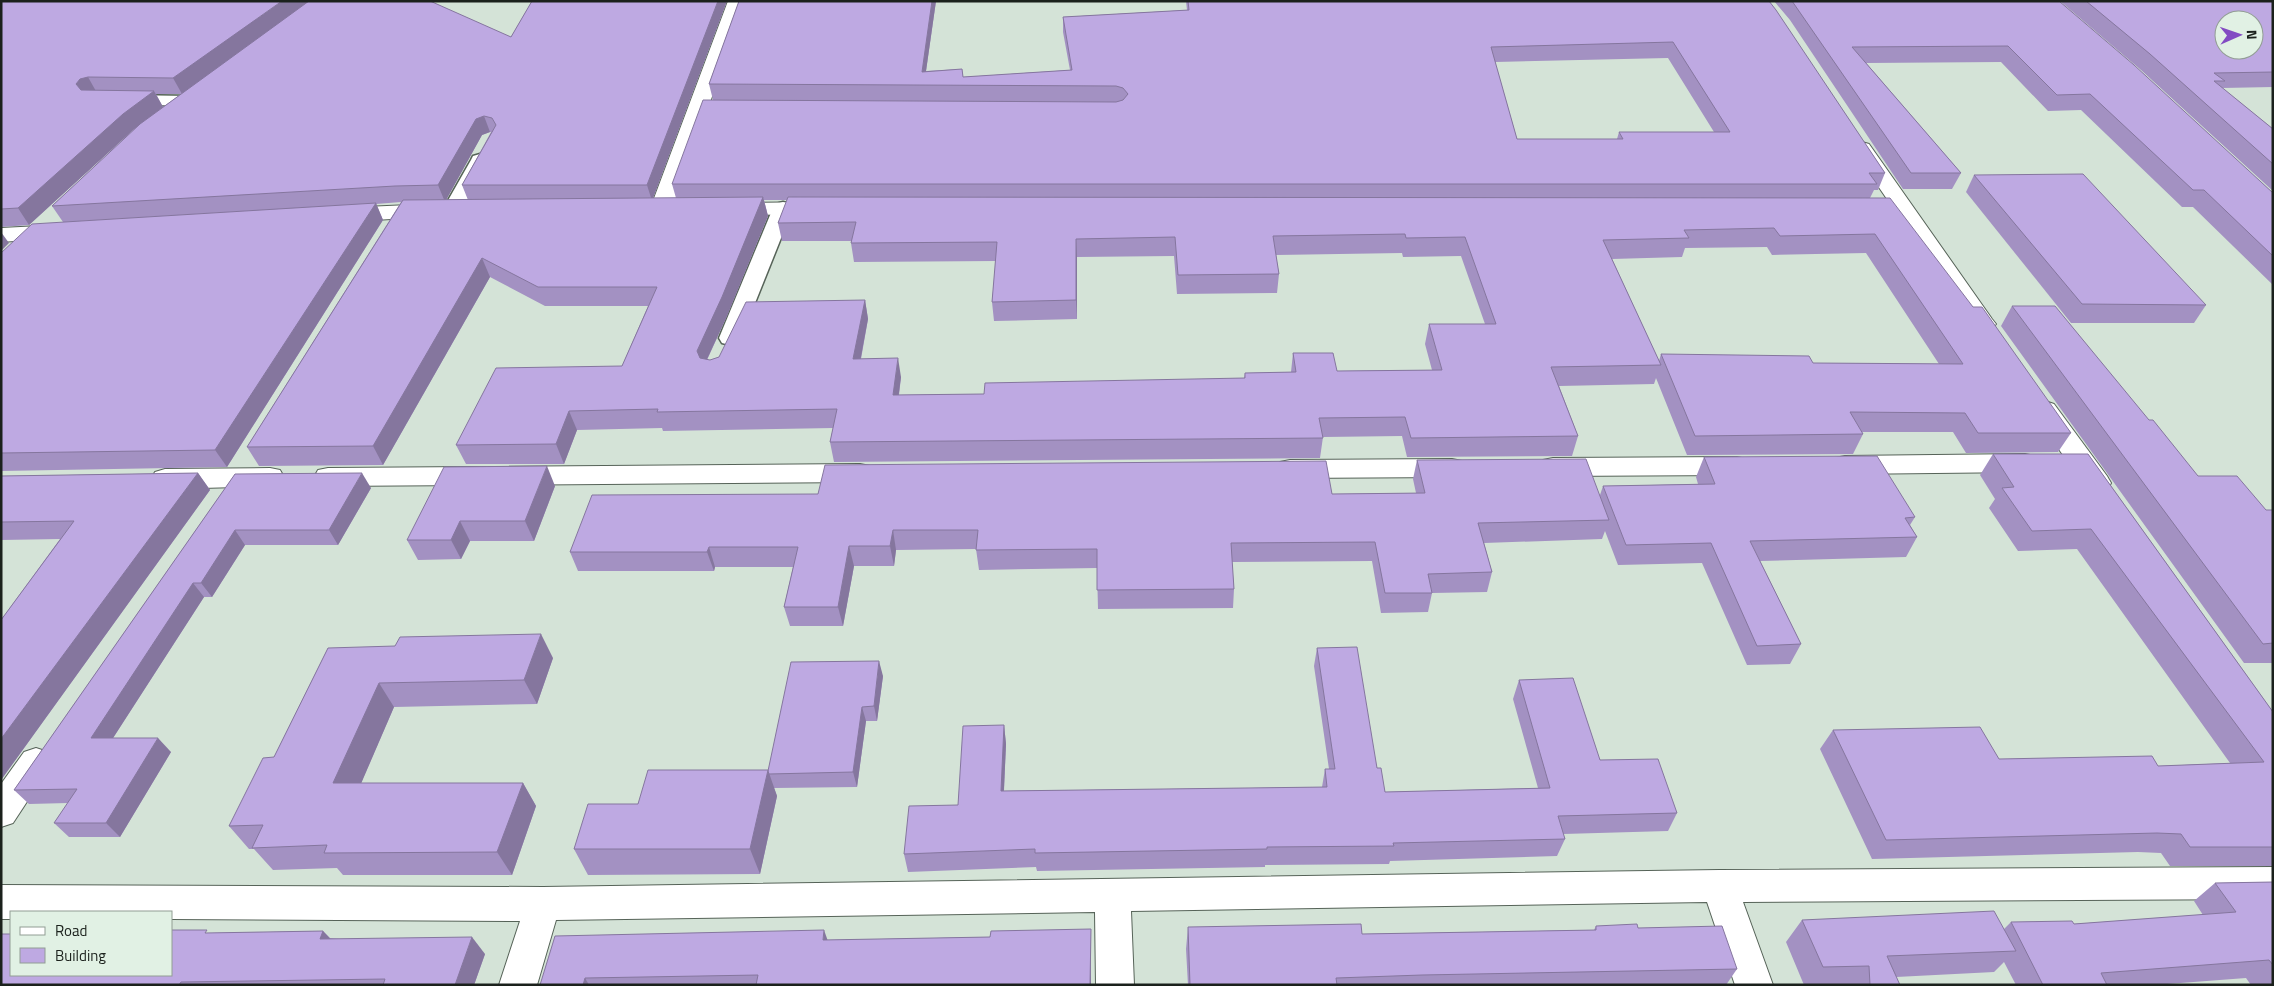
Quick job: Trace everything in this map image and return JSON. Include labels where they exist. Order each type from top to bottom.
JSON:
[{"type":"street","points":[[660,209],[738,1]]},
{"type":"street","points":[[166,118],[206,89]]},
{"type":"street","points":[[699,108],[719,108]]},
{"type":"street","points":[[1849,127],[1893,209],[1998,344]]},
{"type":"street","points":[[708,209],[843,208]]},
{"type":"street","points":[[387,236],[402,211]]},
{"type":"street","points":[[323,216],[402,211],[462,211]]},
{"type":"street","points":[[8,244],[34,233],[56,214]]},
{"type":"street","points":[[34,233],[84,230]]},
{"type":"street","points":[[2032,392],[2111,504]]},
{"type":"street","points":[[219,502],[252,453]]},
{"type":"street","points":[[1823,465],[2082,463]]},
{"type":"street","points":[[1524,467],[1763,466]]},
{"type":"street","points":[[1264,470],[1474,468]]},
{"type":"street","points":[[138,480],[885,472]]},
{"type":"street","points":[[1,812],[53,739]]},
{"type":"street","points":[[1,902],[543,904],[1719,886],[2273,883]]},
{"type":"street","points":[[1719,886],[1754,985]]},
{"type":"street","points":[[1113,896],[1115,985]]},
{"type":"street","points":[[518,985],[543,904]]},
{"type":"lane","points":[[106,100],[190,101]]},
{"type":"lane","points":[[462,211],[487,148]]},
{"type":"lane","points":[[723,353],[740,317],[783,208]]},
{"type":"building","points":[[1,1],[282,1],[173,78],[88,77],[80,79],[76,84],[81,90],[154,91],[123,114],[18,208],[1,209]]},
{"type":"building","points":[[309,1],[430,1],[511,37],[532,1],[718,1],[647,185],[462,185],[496,125],[492,118],[484,116],[476,119],[438,185],[52,206],[140,124]]},
{"type":"building","points":[[739,1],[932,1],[922,72],[962,69],[963,77],[1072,70],[1063,17],[1189,10],[1188,1],[1769,1],[1885,173],[1869,173],[1877,184],[672,184],[703,100],[1116,102],[1123,100],[1128,94],[1123,88],[1116,86],[709,84]],"holes":[[[1673,42],[1730,132],[1619,132],[1623,139],[1517,139],[1491,47]]]},
{"type":"building","points":[[1792,1],[2059,1],[2134,65],[2273,193],[2273,256],[2204,190],[2193,190],[2090,94],[2057,95],[2008,46],[1852,47],[1961,173],[1911,173]]},
{"type":"building","points":[[2086,1],[2273,1],[2273,72],[2214,73],[2225,81],[2214,81],[2273,129],[2273,164],[2150,54]]},
{"type":"building","points":[[2083,174],[2206,305],[2082,304],[1974,175]]},
{"type":"building","points":[[763,197],[722,297],[697,351],[700,358],[710,360],[719,357],[746,302],[865,300],[853,359],[898,358],[893,395],[984,394],[985,383],[1245,378],[1245,373],[1296,372],[1293,353],[1333,353],[1337,371],[1442,370],[1429,324],[1496,324],[1465,237],[1406,238],[1405,234],[1273,236],[1279,274],[1178,275],[1175,237],[1076,239],[1076,300],[992,302],[997,242],[851,243],[856,222],[778,223],[788,197],[1890,198],[1973,307],[1982,307],[2071,433],[1978,433],[1965,413],[1850,412],[1863,434],[1695,436],[1661,354],[1809,356],[1813,363],[1963,364],[1875,234],[1780,236],[1774,228],[1684,230],[1689,238],[1603,240],[1661,365],[1551,367],[1578,436],[1411,438],[1405,417],[1319,418],[1323,438],[830,442],[837,409],[657,412],[658,409],[569,411],[556,444],[456,445],[496,368],[622,366],[657,287],[538,287],[482,258],[373,446],[247,447],[403,200]]},
{"type":"building","points":[[376,203],[215,450],[1,453],[1,253],[32,224]]},
{"type":"building","points":[[2012,306],[2055,306],[2149,420],[2153,420],[2198,476],[2237,476],[2266,510],[2273,510],[2273,643],[2263,644]]},
{"type":"building","points":[[1993,454],[2088,454],[2273,712],[2273,847],[2190,847],[2181,834],[2157,833],[1886,840],[1833,730],[1980,727],[1999,759],[2152,756],[2158,766],[2264,762],[2091,529],[2032,531],[2002,488],[2014,487]]},
{"type":"building","points":[[1877,456],[1915,517],[1905,518],[1917,537],[1750,541],[1801,644],[1757,646],[1711,543],[1626,545],[1603,486],[1715,484],[1704,457]]},
{"type":"building","points":[[1586,459],[1609,520],[1478,523],[1492,572],[1428,574],[1432,593],[1385,593],[1375,542],[1231,543],[1234,589],[1097,590],[1097,549],[976,550],[978,530],[893,530],[890,546],[849,546],[838,607],[784,607],[798,547],[709,547],[707,552],[570,552],[592,495],[818,494],[825,465],[1326,461],[1332,494],[1425,493],[1417,460]]},
{"type":"building","points":[[547,466],[525,521],[460,521],[451,540],[407,540],[444,467]]},
{"type":"building","points":[[198,473],[1,739],[1,620],[74,521],[1,522],[1,476]]},
{"type":"building","points":[[362,473],[329,530],[235,530],[201,583],[193,583],[91,738],[158,738],[106,823],[54,823],[77,789],[14,790],[235,474]]},
{"type":"building","points":[[541,634],[524,680],[379,683],[333,783],[523,783],[497,852],[324,853],[327,845],[252,848],[263,825],[229,826],[263,758],[274,757],[328,648],[395,646],[400,637]]},
{"type":"building","points":[[1357,647],[1377,768],[1381,768],[1385,792],[1550,788],[1519,680],[1573,678],[1600,760],[1658,759],[1677,813],[1558,816],[1565,839],[1393,843],[1394,846],[1267,847],[1267,849],[1035,853],[1035,849],[904,854],[909,806],[958,805],[963,726],[1004,725],[1001,791],[1327,787],[1325,769],[1335,769],[1317,648]]},
{"type":"building","points":[[879,661],[874,706],[862,707],[853,772],[769,774],[768,771],[791,662]]},
{"type":"building","points":[[648,770],[768,770],[750,849],[574,849],[588,804],[638,804]]},
{"type":"building","points":[[2273,882],[2273,965],[2269,960],[2101,973],[2107,985],[2043,985],[2011,922],[2072,921],[2074,924],[2236,912],[2215,883]]},
{"type":"building","points":[[1994,911],[2016,951],[1887,956],[1900,985],[1870,985],[1869,966],[1823,967],[1802,920]]},
{"type":"building","points":[[1361,924],[1362,934],[1596,930],[1596,926],[1637,924],[1638,928],[1722,926],[1737,969],[1336,978],[1337,985],[1190,985],[1188,927]]},
{"type":"building","points":[[1091,929],[1090,985],[756,985],[758,975],[585,978],[583,985],[540,985],[555,936],[824,930],[823,940],[990,937],[991,931]]},
{"type":"building","points":[[172,930],[207,930],[205,933],[323,931],[320,939],[472,937],[455,985],[383,985],[385,979],[181,982],[179,985],[1,985],[1,934],[10,934],[10,976],[172,976]]}]
